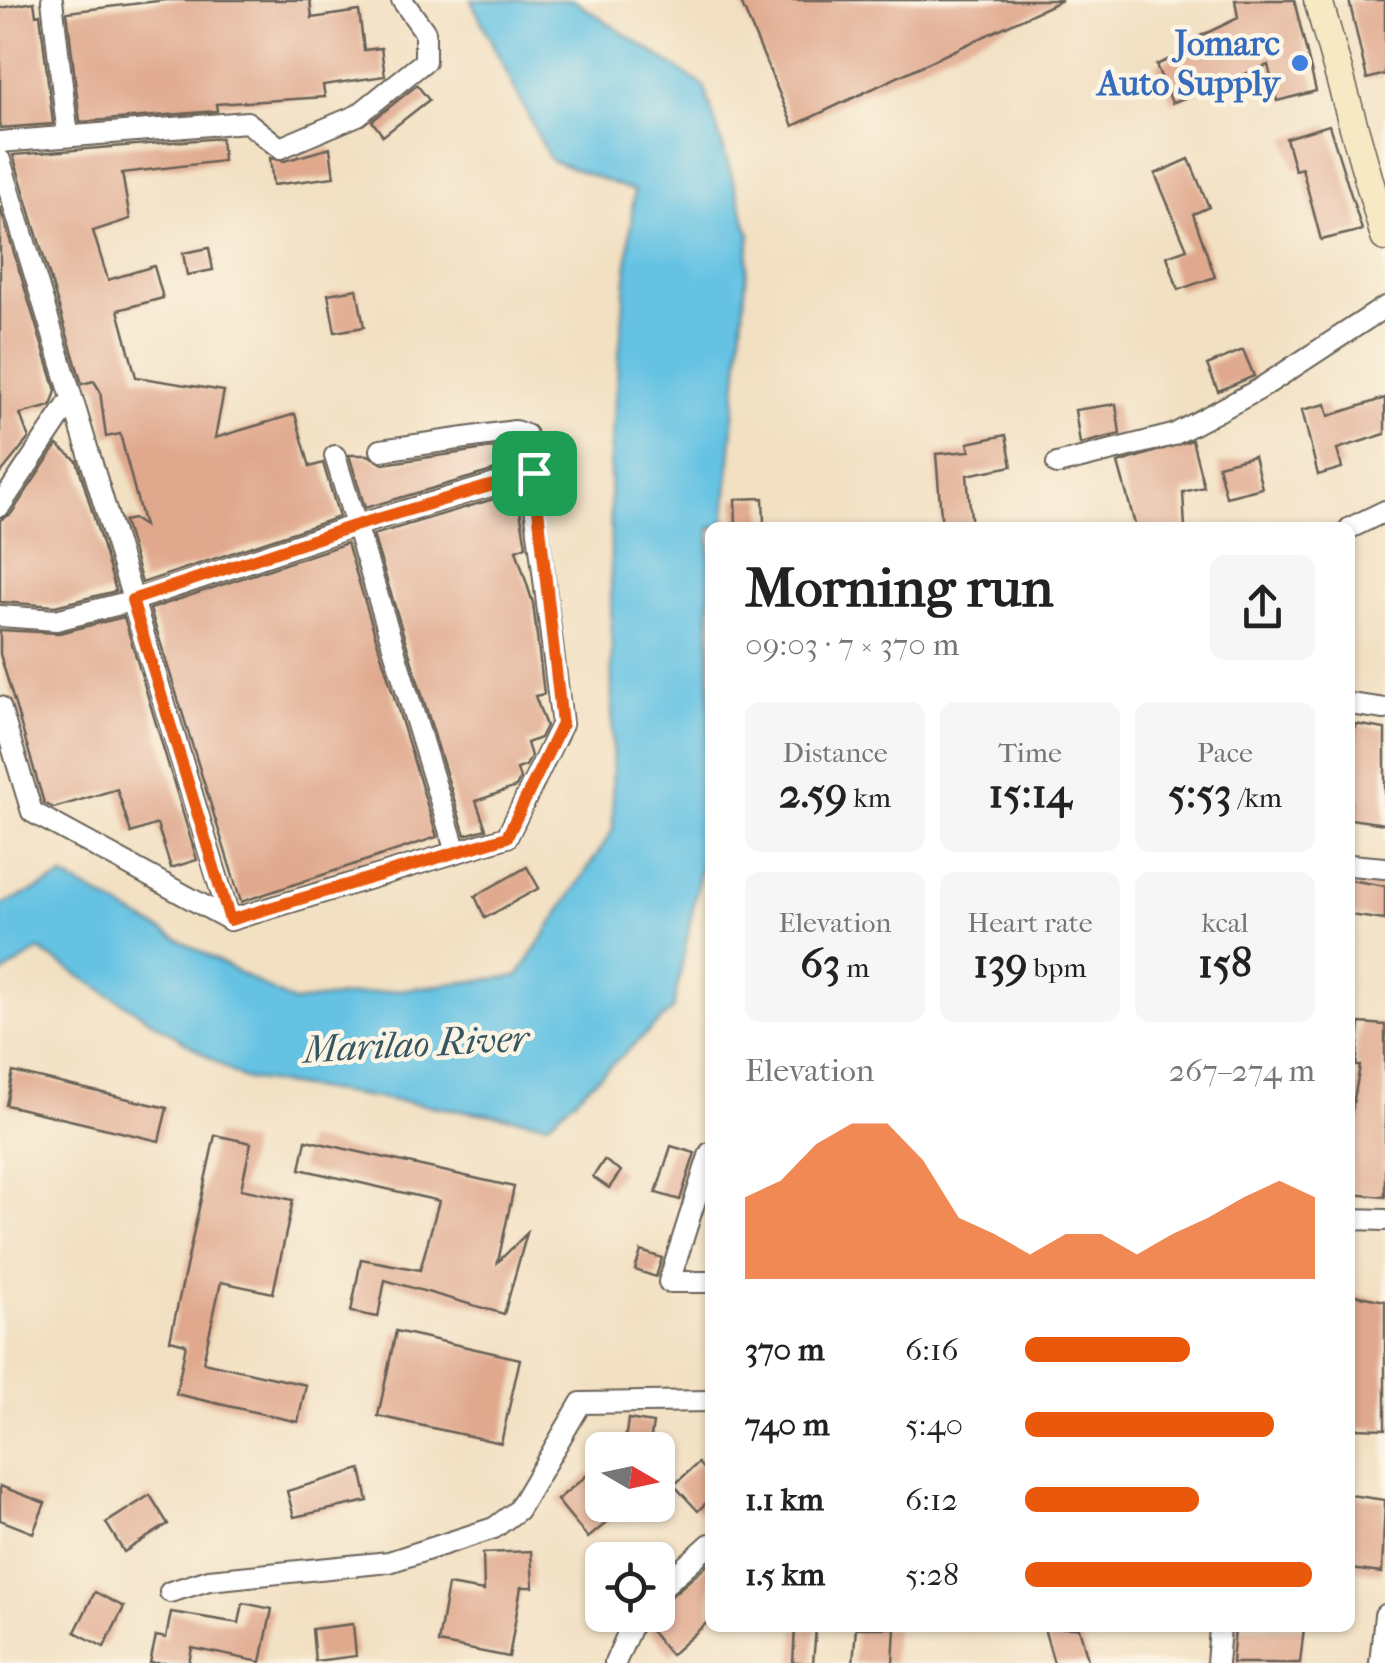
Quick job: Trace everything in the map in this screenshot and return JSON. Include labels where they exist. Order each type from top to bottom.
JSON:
[{"type":"main road","points":[[1318,0],[1385,237]]},
{"type":"street","points":[[52,0],[68,136]]},
{"type":"street","points":[[0,142],[247,122],[280,148],[358,115],[425,61],[426,32],[402,0]]},
{"type":"street","points":[[0,160],[230,920]]},
{"type":"street","points":[[1057,464],[1173,435],[1258,390],[1385,307]]},
{"type":"street","points":[[0,506],[70,400]]},
{"type":"street","points":[[0,707],[32,812],[230,920],[507,837],[562,724],[534,473],[522,431],[381,450]]},
{"type":"street","points":[[335,456],[456,852]]},
{"type":"street","points":[[0,616],[56,620],[132,600],[354,526],[534,473]]},
{"type":"street","points":[[1355,525],[1385,510]]},
{"type":"street","points":[[1355,705],[1385,708]]},
{"type":"street","points":[[1355,865],[1385,868]]},
{"type":"street","points":[[705,1184],[701,1209],[670,1282],[705,1282]]},
{"type":"street","points":[[1355,1218],[1385,1220]]},
{"type":"street","points":[[170,1592],[209,1580],[389,1562],[494,1528],[518,1510],[581,1403],[705,1400]]},
{"type":"street","points":[[675,1576],[705,1549]]},
{"type":"street","points":[[1380,1663],[1385,1615]]},
{"type":"street","points":[[615,1663],[629,1632]]},
{"type":"street","points":[[1217,1663],[1220,1632]]},
{"type":"water","name":"Marilao River","points":[[471,0],[573,0],[704,86],[750,235],[724,522],[705,522],[705,847],[673,1009],[548,1123],[242,1078],[39,950],[0,976],[0,906],[64,877],[293,1002],[518,976],[613,830],[610,455],[634,191],[550,160]]},
{"type":"building","points":[[166,0],[310,0],[312,18],[359,11],[364,50],[381,48],[385,76],[323,85],[325,97],[216,104],[217,111],[80,122],[67,12]]},
{"type":"building","points":[[740,0],[1062,0],[793,126]]},
{"type":"building","points":[[1235,0],[1294,0],[1316,91],[1277,101],[1268,65],[1172,103],[1156,65],[1193,49],[1190,41],[1238,18]]},
{"type":"building","points":[[1349,0],[1385,0],[1385,74],[1367,79]]},
{"type":"building","points":[[34,2],[36,15],[40,14],[53,124],[0,128],[0,8]]},
{"type":"building","points":[[417,85],[429,100],[383,136],[372,121]]},
{"type":"building","points":[[1329,125],[1362,230],[1321,240],[1302,168],[1295,170],[1286,138]]},
{"type":"building","points":[[221,138],[223,161],[122,173],[130,219],[93,231],[108,280],[154,266],[163,298],[118,310],[136,377],[224,391],[215,438],[295,414],[310,467],[323,463],[339,517],[142,583],[124,521],[133,519],[144,526],[120,434],[106,437],[100,391],[94,381],[82,384],[13,155]]},
{"type":"building","points":[[330,148],[334,177],[273,185],[270,158],[284,161]]},
{"type":"building","points":[[1189,159],[1209,207],[1193,214],[1215,277],[1178,290],[1167,256],[1187,249],[1155,174]]},
{"type":"building","points":[[0,207],[56,391],[51,406],[20,414],[29,438],[0,474]]},
{"type":"building","points":[[209,248],[213,270],[187,275],[183,253]]},
{"type":"building","points":[[357,289],[364,327],[335,332],[328,294]]},
{"type":"building","points":[[1243,350],[1254,376],[1218,391],[1207,365]]},
{"type":"building","points":[[1385,398],[1385,434],[1337,449],[1342,468],[1318,475],[1302,410],[1326,404],[1329,416]]},
{"type":"building","points":[[1116,404],[1120,434],[1080,444],[1075,410]]},
{"type":"building","points":[[1006,435],[1012,466],[967,475],[971,522],[942,522],[936,454],[970,451],[968,443]]},
{"type":"building","points":[[1192,440],[1204,487],[1183,492],[1185,522],[1134,522],[1118,463]]},
{"type":"building","points":[[57,445],[77,461],[116,591],[55,606],[0,602],[0,520],[11,514]]},
{"type":"building","points":[[513,445],[516,464],[365,508],[349,455],[368,455],[383,464]]},
{"type":"building","points":[[1254,456],[1262,488],[1226,497],[1218,465]]},
{"type":"building","points":[[517,492],[526,546],[516,550],[533,603],[544,694],[535,696],[546,726],[540,738],[527,743],[531,756],[526,766],[517,769],[520,779],[516,787],[476,801],[486,829],[465,835],[373,535]]},
{"type":"building","points":[[763,498],[764,522],[736,522],[735,499]]},
{"type":"building","points":[[347,543],[437,837],[241,902],[150,609]]},
{"type":"building","points":[[124,617],[197,860],[171,868],[157,824],[131,833],[117,789],[54,808],[44,803],[0,654],[0,630],[59,633]]},
{"type":"building","points":[[1355,724],[1385,729],[1385,824],[1355,820]]},
{"type":"building","points":[[527,867],[539,888],[485,918],[475,896]]},
{"type":"building","points":[[1355,881],[1385,886],[1385,920],[1355,916]]},
{"type":"building","points":[[1360,1023],[1385,1025],[1385,1197],[1355,1194],[1355,1094],[1360,1066],[1356,1066]]},
{"type":"building","points":[[13,1072],[167,1108],[159,1141],[6,1105]]},
{"type":"building","points":[[215,1135],[251,1143],[241,1189],[293,1200],[273,1293],[221,1282],[203,1362],[306,1385],[298,1422],[176,1394],[186,1344],[170,1340]]},
{"type":"building","points":[[306,1140],[514,1187],[498,1262],[527,1233],[504,1314],[385,1280],[378,1317],[351,1312],[361,1259],[420,1270],[439,1201],[300,1169]]},
{"type":"building","points":[[671,1146],[695,1153],[680,1200],[656,1193]]},
{"type":"building","points":[[604,1160],[621,1171],[609,1188],[593,1177]]},
{"type":"building","points":[[641,1251],[662,1258],[656,1277],[635,1270]]},
{"type":"building","points":[[1355,1295],[1385,1301],[1385,1429],[1355,1428]]},
{"type":"building","points":[[396,1331],[520,1359],[501,1443],[378,1416]]},
{"type":"building","points":[[628,1419],[653,1423],[652,1432],[626,1432]]},
{"type":"building","points":[[698,1463],[705,1471],[705,1504],[698,1511],[675,1484]]},
{"type":"building","points":[[361,1469],[368,1501],[294,1517],[287,1491]]},
{"type":"building","points":[[585,1477],[585,1522],[607,1522],[588,1538],[557,1500]]},
{"type":"building","points":[[0,1486],[45,1503],[33,1533],[0,1520]]},
{"type":"building","points":[[150,1495],[168,1524],[124,1552],[106,1523]]},
{"type":"building","points":[[1355,1496],[1385,1500],[1382,1573],[1355,1570]]},
{"type":"building","points":[[531,1551],[533,1587],[521,1587],[509,1657],[438,1643],[448,1585],[484,1591],[483,1553]]},
{"type":"building","points":[[705,1567],[705,1624],[671,1655],[651,1632],[675,1632],[675,1593]]},
{"type":"building","points":[[95,1592],[124,1607],[104,1647],[75,1632]]},
{"type":"building","points":[[243,1603],[272,1609],[261,1662],[192,1648],[189,1663],[150,1663],[156,1636],[166,1638],[171,1612],[239,1623]]},
{"type":"building","points":[[353,1624],[356,1656],[315,1661],[312,1629]]},
{"type":"building","points":[[795,1632],[816,1632],[813,1663],[793,1663]]},
{"type":"building","points":[[856,1632],[895,1632],[893,1663],[853,1663]]},
{"type":"building","points":[[1045,1632],[1080,1632],[1089,1663],[1054,1663]]},
{"type":"building","points":[[1235,1632],[1304,1632],[1300,1663],[1232,1663]]},
{"type":"place","name":"Jomarc Auto Supply","points":[[1300,63]]},
{"type":"route","points":[[534,473],[562,724],[507,837],[230,920],[132,600],[354,526],[534,473]]}]
